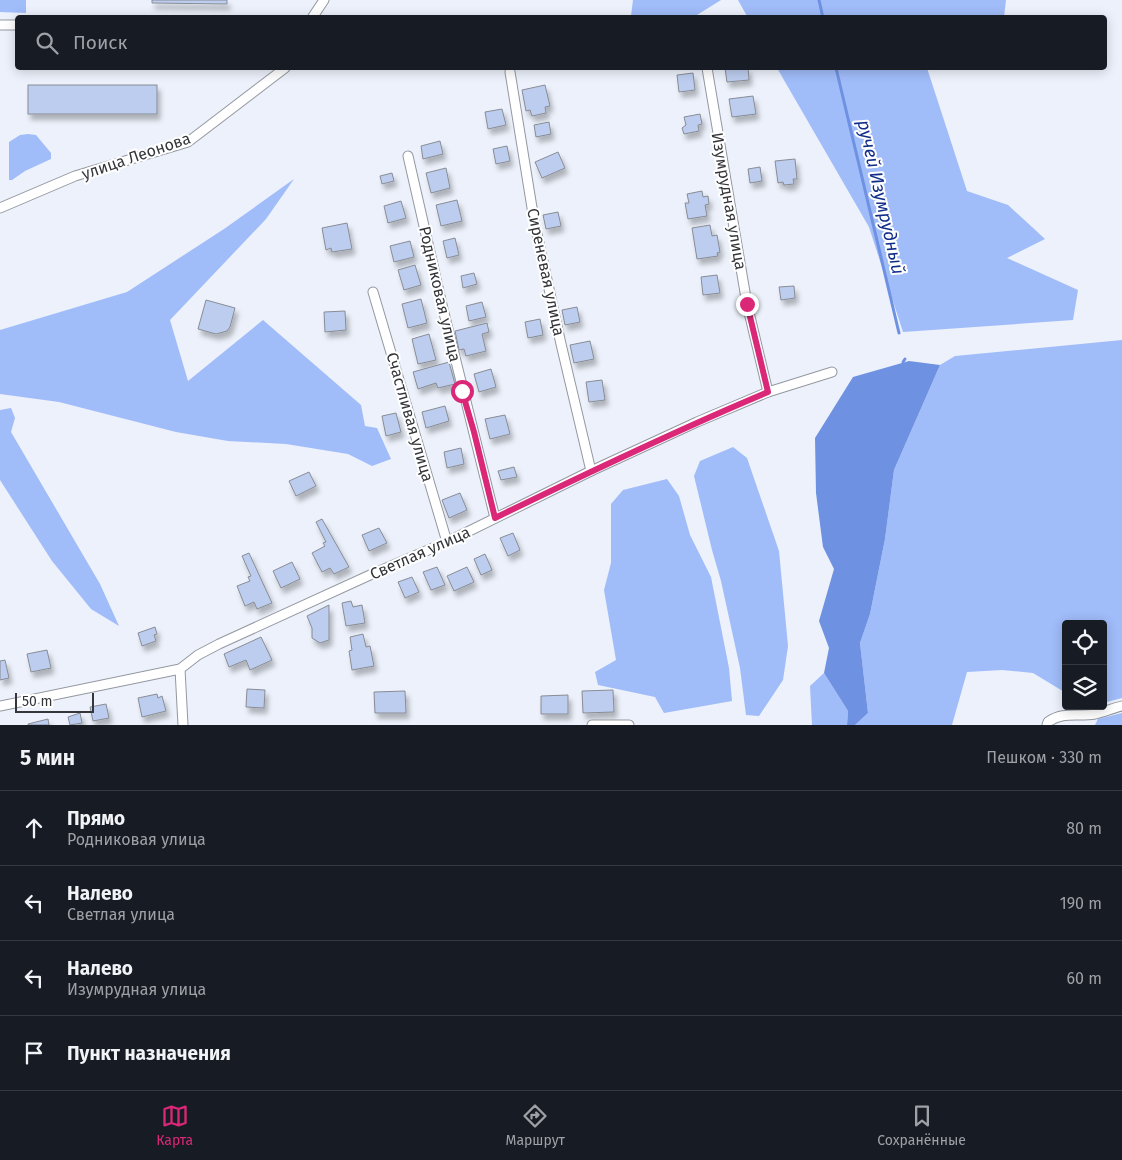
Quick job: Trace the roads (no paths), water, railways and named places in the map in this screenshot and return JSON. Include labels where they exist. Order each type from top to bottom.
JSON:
[{"type":"street","points":[[314,15],[324,0]]},
{"type":"street","points":[[0,26],[15,25]]},
{"type":"street","name":"улица Леонова","points":[[0,208],[75,176],[188,142],[282,70]]},
{"type":"street","name":"Изумрудная улица","points":[[707,70],[747,304],[768,392]]},
{"type":"street","name":"Сиреневая улица","points":[[510,72],[534,220],[591,471]]},
{"type":"street","name":"Родниковая улица","points":[[408,156],[445,318],[495,518]]},
{"type":"street","name":"Счастливая улица","points":[[373,292],[447,542]]},
{"type":"street","name":"Светлая улица","points":[[0,706],[180,669],[198,655],[219,644],[447,542],[591,471],[697,422],[768,392],[832,372]]},
{"type":"street","points":[[180,669],[183,725]]},
{"type":"street","points":[[1047,725],[1053,718],[1062,715],[1093,714],[1122,706]]},
{"type":"street","points":[[592,725],[629,725]]},
{"type":"waterway","name":"ручей Изумрудный","points":[[819,0],[822,15]]},
{"type":"waterway","name":"ручей Изумрудный","points":[[836,70],[899,333]]}]
